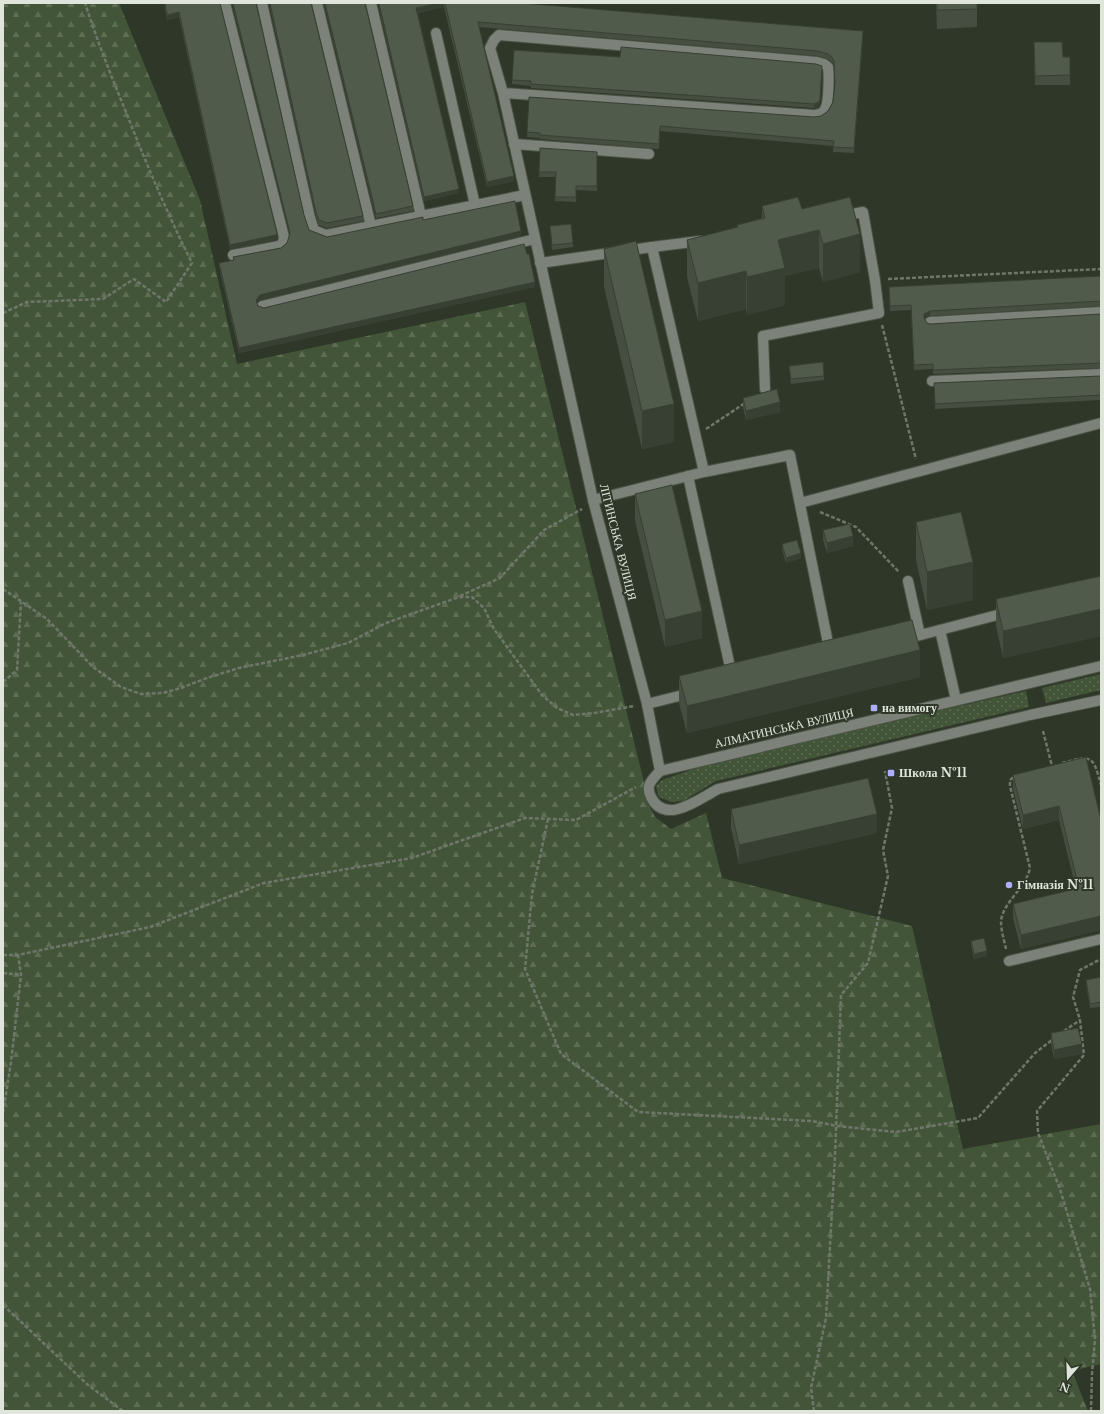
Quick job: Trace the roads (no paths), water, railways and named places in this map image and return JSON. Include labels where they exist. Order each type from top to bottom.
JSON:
[{"type":"street","points":[[225,3],[284,237],[283,242],[279,246],[233,255]]},
{"type":"street","points":[[262,3],[310,218],[314,230],[326,235],[526,195]]},
{"type":"street","points":[[316,3],[371,226]]},
{"type":"street","points":[[371,3],[421,216]]},
{"type":"street","points":[[436,33],[475,205]]},
{"type":"street","name":"ЛІТИНСЬКА ВУЛИЦЯ","points":[[503,93],[814,115],[821,114],[827,105],[828,67],[817,62],[500,35],[494,40],[490,48],[503,93],[594,503],[647,704],[660,771]]},
{"type":"street","points":[[514,144],[649,154]]},
{"type":"street","points":[[765,389],[763,336],[879,313],[876,280],[863,212],[832,218]]},
{"type":"street","points":[[262,306],[535,239]]},
{"type":"street","points":[[540,263],[707,240]]},
{"type":"street","points":[[652,247],[704,472]]},
{"type":"street","points":[[930,322],[1101,312]]},
{"type":"street","points":[[932,381],[1101,374]]},
{"type":"street","points":[[800,503],[1101,423]]},
{"type":"street","points":[[594,503],[704,472],[790,455],[831,657]]},
{"type":"street","points":[[688,476],[733,682]]},
{"type":"street","points":[[908,581],[920,635]]},
{"type":"street","points":[[898,641],[1017,610]]},
{"type":"street","points":[[940,630],[956,700]]},
{"type":"street","name":"АЛМАТИНСЬКА ВУЛИЦЯ","points":[[660,771],[1101,666]]},
{"type":"street","points":[[647,704],[704,690]]},
{"type":"street","points":[[660,771],[650,782],[648,791],[653,802],[661,809],[672,811],[718,789],[1030,715],[1101,700]]},
{"type":"street","points":[[1009,961],[1101,939]]},
{"type":"place","name":"на вимогу","points":[[874,708]]},
{"type":"place","name":"Школа №11","points":[[891,773]]},
{"type":"place","name":"Гімназія №11","points":[[1009,885]]}]
